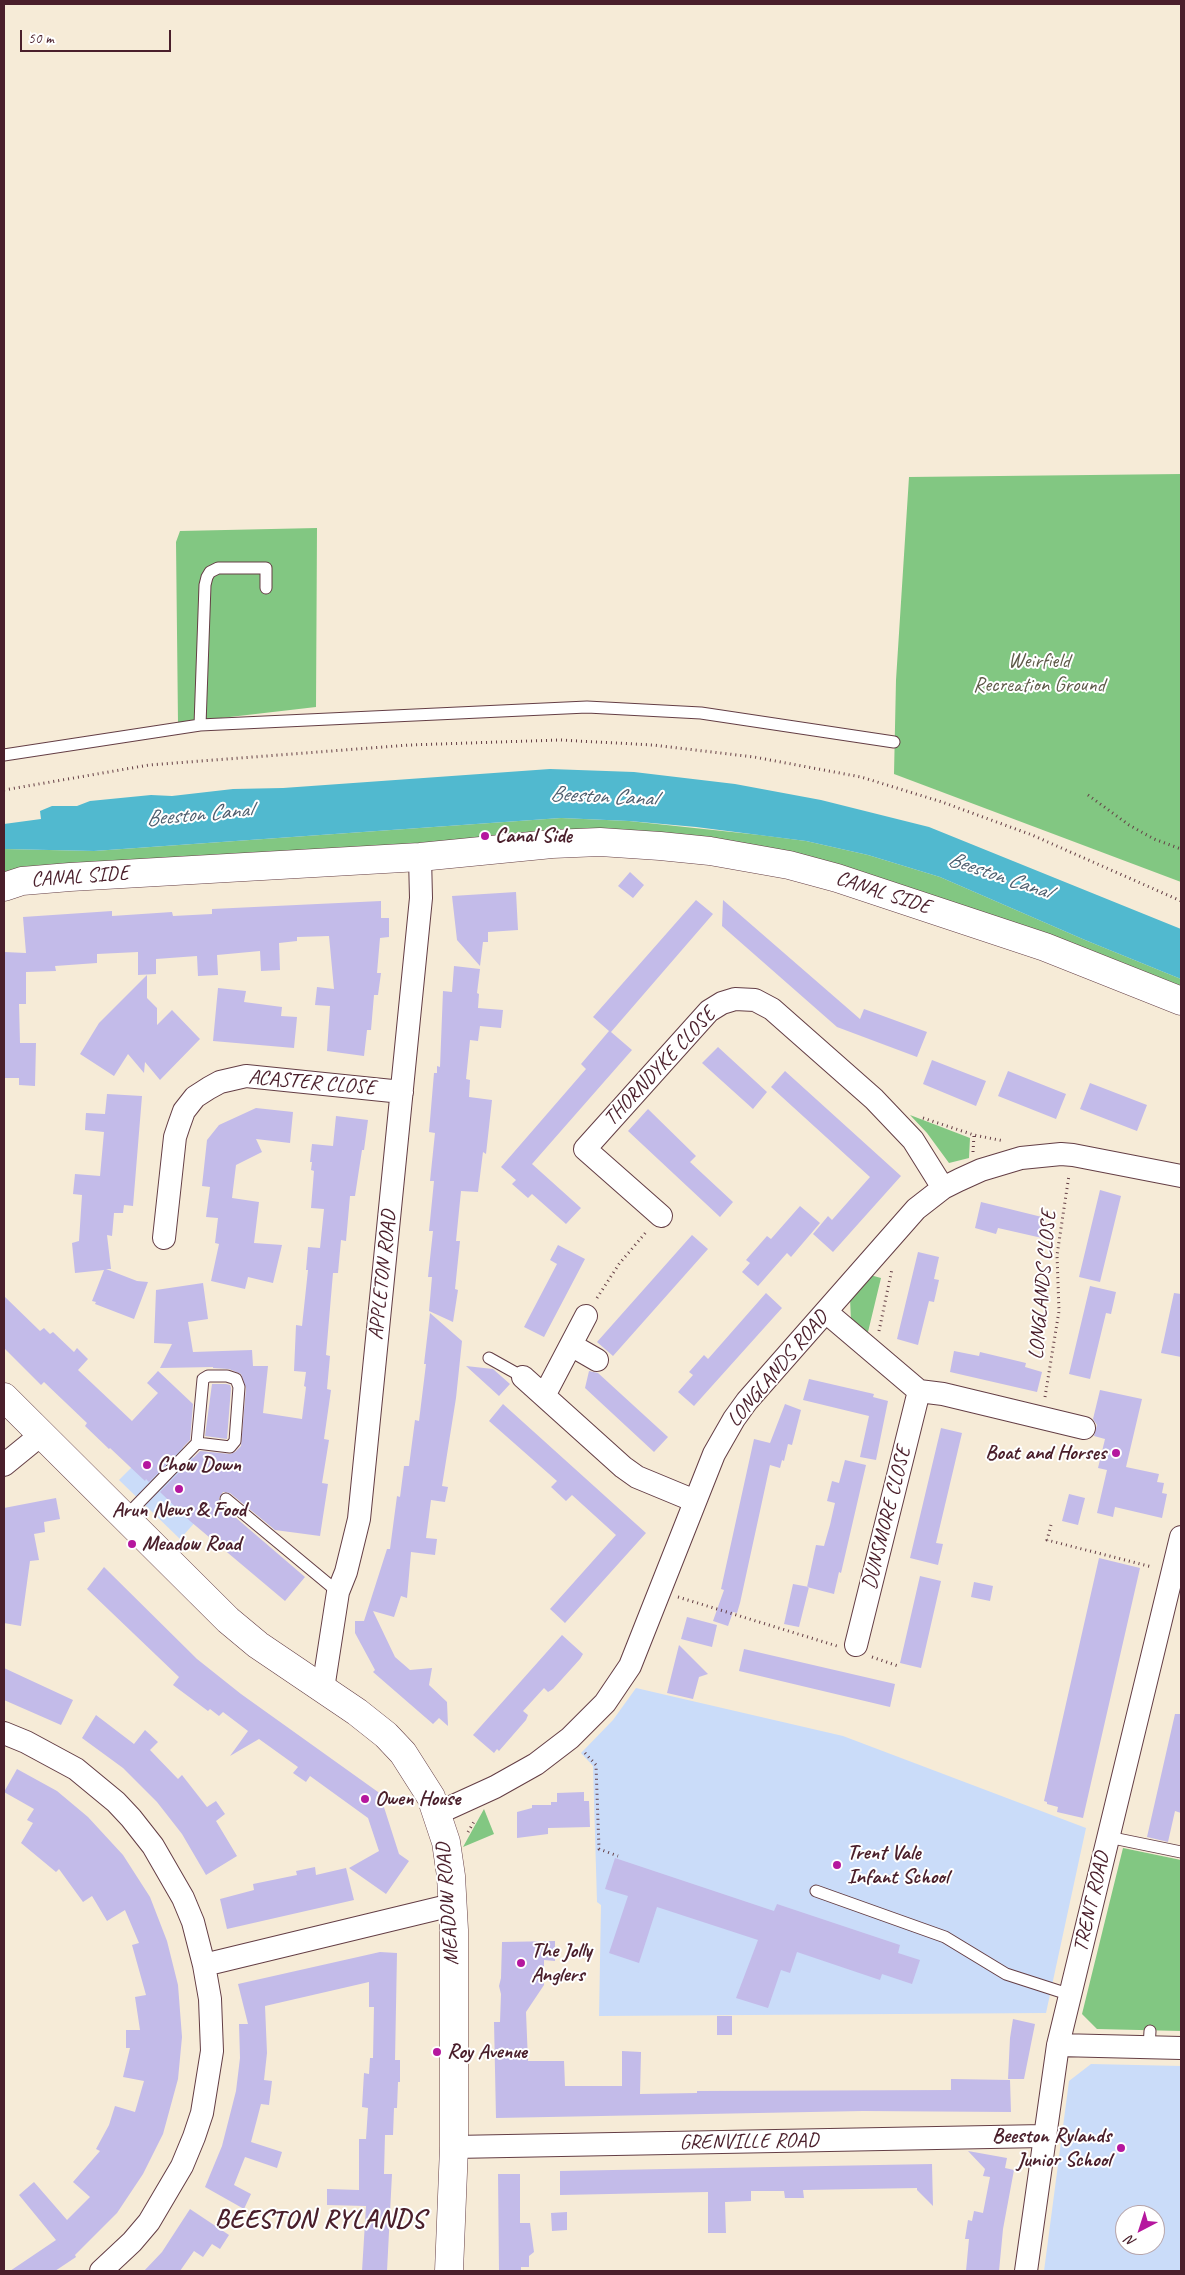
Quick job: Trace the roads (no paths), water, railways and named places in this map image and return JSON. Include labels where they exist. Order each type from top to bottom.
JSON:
[{"type":"street","name":"CANAL SIDE","points":[[4,887],[22,881],[70,876],[420,857],[552,844],[600,842],[710,851],[789,865],[907,900],[1045,947],[1181,1001]]},
{"type":"street","name":"APPLETON ROAD","points":[[323,1690],[338,1592],[346,1572],[359,1519],[420,898],[420,857]]},
{"type":"street","name":"THORNDYKE CLOSE","points":[[661,1216],[585,1149],[708,1011],[722,1003],[735,999],[755,1000],[772,1009],[874,1099],[913,1140],[943,1188]]},
{"type":"street","name":"ACASTER CLOSE","points":[[164,1238],[175,1137],[184,1112],[195,1097],[209,1088],[220,1082],[246,1076],[402,1092]]},
{"type":"street","name":"LONGLANDS ROAD","points":[[438,1813],[495,1787],[536,1764],[570,1738],[604,1703],[630,1666],[661,1592],[714,1454],[738,1413],[907,1219],[943,1188],[981,1170],[1008,1161],[1042,1156],[1072,1155],[1181,1176]]},
{"type":"street","points":[[826,1312],[873,1354],[919,1391],[942,1394],[1084,1428]]},
{"type":"street","points":[[544,1396],[586,1316]]},
{"type":"street","points":[[571,1345],[597,1360]]},
{"type":"street","points":[[523,1378],[623,1467],[637,1477],[695,1501]]},
{"type":"street","name":"DUNSMORE CLOSE","points":[[854,1649],[919,1391]]},
{"type":"street","name":"MEADOW ROAD","points":[[4,1397],[228,1620],[258,1645],[377,1726],[392,1741],[421,1780],[438,1813],[449,1863],[452,1905],[454,2147],[449,2271]]},
{"type":"street","points":[[4,1464],[42,1434]]},
{"type":"street","name":"TRENT ROAD","points":[[1026,2271],[1058,2045],[1181,1537]]},
{"type":"street","points":[[4,1734],[26,1742],[76,1769],[116,1802],[131,1818],[153,1846],[183,1898],[193,1922],[204,1965],[210,1999],[212,2052],[202,2113],[194,2137],[182,2166],[149,2222],[132,2242],[101,2271]]},
{"type":"street","points":[[204,1965],[452,1905]]},
{"type":"street","points":[[1058,2045],[1149,2039],[1181,2048]]},
{"type":"street","name":"GRENVILLE ROAD","points":[[454,2147],[1044,2136]]},
{"type":"lane","points":[[200,725],[205,585],[207,577],[210,572],[218,568],[266,568],[266,588]]},
{"type":"lane","points":[[4,755],[200,725],[587,707],[701,713],[894,742]]},
{"type":"lane","points":[[489,1358],[523,1378]]},
{"type":"lane","points":[[125,1518],[197,1443],[203,1379],[208,1376],[227,1376],[236,1379],[239,1387],[234,1441],[230,1447],[197,1443]]},
{"type":"lane","points":[[226,1499],[338,1592]]},
{"type":"lane","points":[[1108,1836],[1181,1852]]},
{"type":"lane","points":[[816,1891],[945,1937],[1006,1974],[1071,1995]]},
{"type":"water","name":"Beeston Canal","points":[[550,769],[634,772],[735,784],[821,800],[929,827],[1181,929],[1181,979],[1085,940],[940,877],[868,855],[806,841],[696,827],[629,821],[561,818],[94,851],[4,849],[4,824],[41,819],[40,811],[52,806],[77,806],[90,801],[151,795],[172,796],[233,789],[283,788]]},
{"type":"place","name":"Canal Side","points":[[485,836]]},
{"type":"place","name":"Boat and Horses","points":[[1116,1453]]},
{"type":"place","name":"Chow Down","points":[[147,1465]]},
{"type":"place","name":"Arun News & Food","points":[[179,1489]]},
{"type":"place","name":"Meadow Road","points":[[132,1544]]},
{"type":"place","name":"Owen House","points":[[365,1799]]},
{"type":"place","name":"Trent Vale Infant School","points":[[837,1865]]},
{"type":"place","name":"The Jolly Anglers","points":[[521,1963]]},
{"type":"place","name":"Roy Avenue","points":[[437,2052]]},
{"type":"place","name":"Beeston Rylands Junior School","points":[[1121,2148]]},
{"type":"district","name":"BEESTON RYLANDS","points":[[320,2220]]},
{"type":"park label","name":"Weirfield Recreation Ground","points":[[1039,673]]}]
